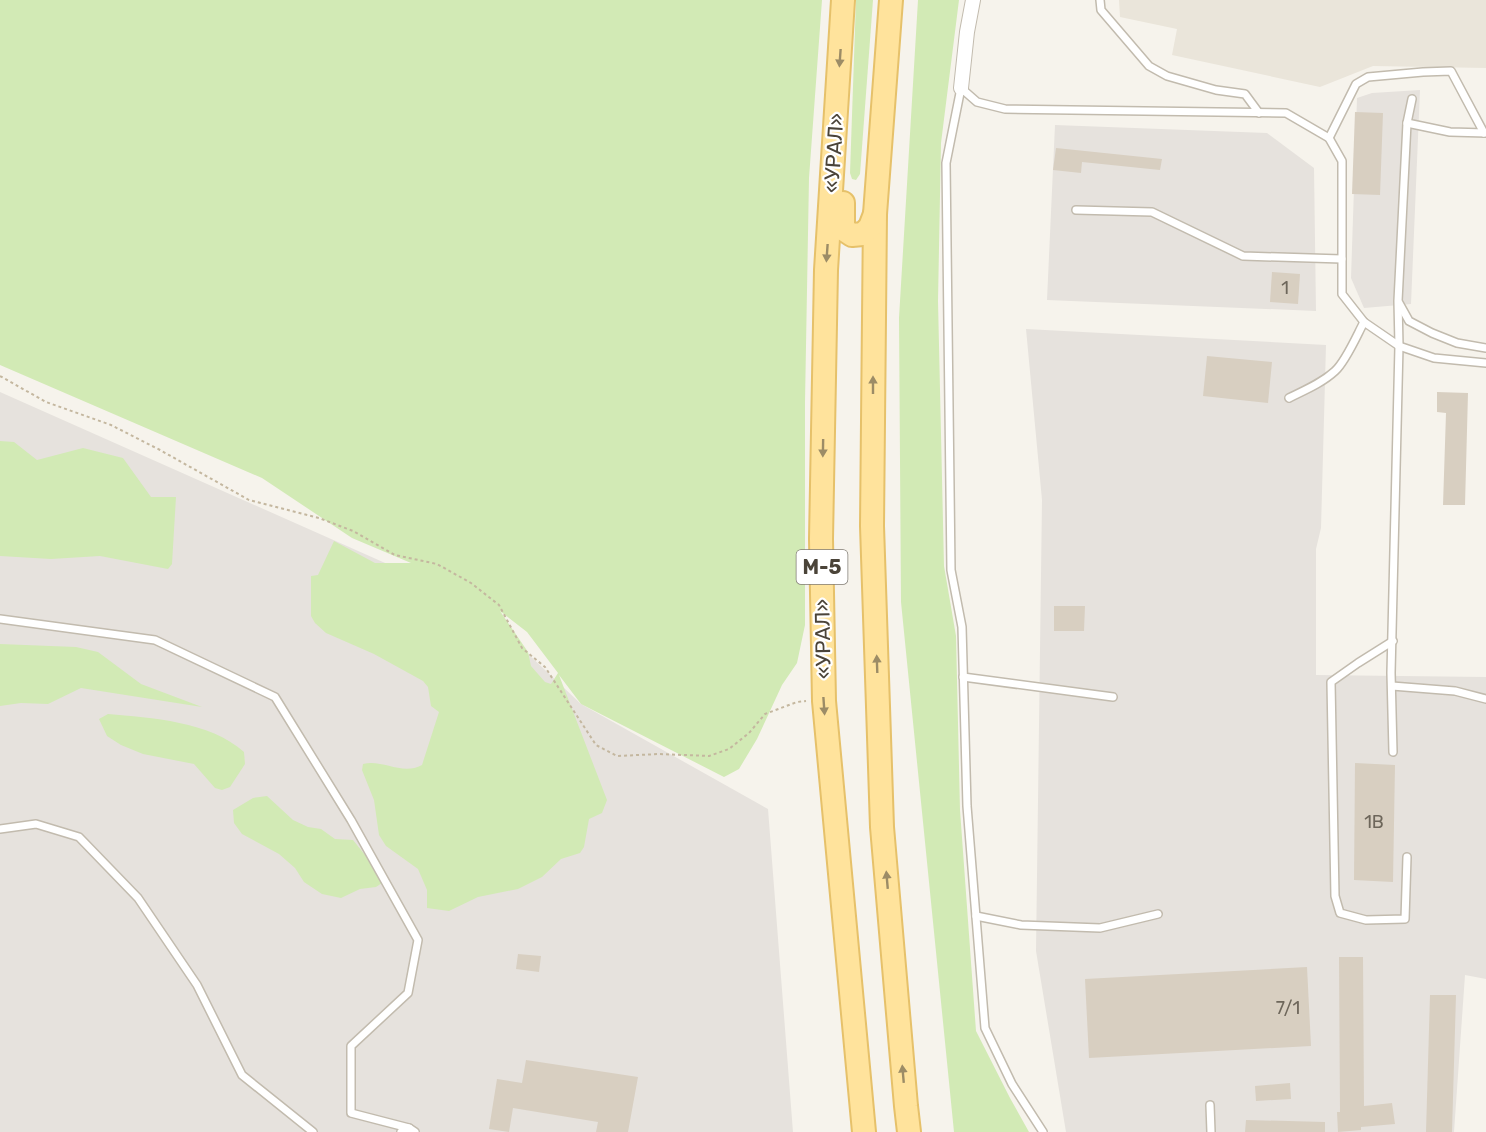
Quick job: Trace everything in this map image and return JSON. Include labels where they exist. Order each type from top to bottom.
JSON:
[{"type":"main road","name":"«УРАЛ»","points":[[843,0],[826,270],[821,539],[824,701],[864,1132]]},
{"type":"main road","name":"М-5","points":[[891,0],[874,214],[872,526],[882,815],[909,1132]]},
{"type":"main road","points":[[835,143],[844,172],[843,229],[852,235],[864,234],[870,227],[874,214]]},
{"type":"street","points":[[961,88],[973,0]]},
{"type":"lane","points":[[1100,0],[1101,10],[1149,66],[1167,76],[1216,90],[1245,94],[1259,113]]},
{"type":"lane","points":[[1329,138],[1356,84],[1368,77],[1451,71],[1485,133]]},
{"type":"lane","points":[[1043,1132],[1012,1083],[985,1028],[967,806],[962,627],[951,570],[945,164],[961,88],[977,102],[1005,109],[1286,113],[1329,138],[1342,161],[1342,294],[1364,322],[1398,346],[1434,358],[1486,363]]},
{"type":"lane","points":[[1394,752],[1392,687],[1398,301],[1407,123],[1412,99]]},
{"type":"lane","points":[[1407,123],[1450,132],[1485,133]]},
{"type":"lane","points":[[1076,210],[1152,212],[1243,256],[1342,259]]},
{"type":"lane","points":[[1398,301],[1409,321],[1457,343],[1486,348]]},
{"type":"lane","points":[[1289,398],[1318,383],[1336,370],[1364,322]]},
{"type":"lane","points":[[0,619],[155,640],[275,697],[351,820],[418,940],[408,993],[351,1046],[351,1113],[412,1130]]},
{"type":"lane","points":[[1393,641],[1331,682],[1335,896],[1340,913],[1366,920],[1405,919],[1407,857]]},
{"type":"lane","points":[[963,677],[1113,698]]},
{"type":"lane","points":[[1392,687],[1455,691],[1486,699]]},
{"type":"lane","points":[[0,829],[36,824],[79,837],[138,898],[197,985],[242,1075],[313,1132]]},
{"type":"lane","points":[[976,916],[1021,925],[1100,928],[1158,914]]},
{"type":"lane","points":[[1210,1105],[1211,1132]]},
{"type":"lane","points":[[401,1132],[412,1130]]},
{"type":"path","points":[[0,376],[46,402],[121,430],[249,500],[327,521],[353,531],[395,555],[436,564],[471,583],[499,605],[522,648],[545,667],[596,745],[617,756],[659,754],[709,756],[729,749],[749,733],[765,714],[797,702],[824,701]]},
{"type":"shaded area","points":[[1119,0],[1486,0],[1486,68],[1373,66],[1320,87],[1172,55],[1177,29],[1120,17]]},
{"type":"shaded area","points":[[1420,90],[1411,304],[1364,308],[1351,278],[1357,98],[1372,93]]},
{"type":"shaded area","points":[[1055,125],[1267,133],[1314,168],[1316,311],[1047,300]]},
{"type":"shaded area","points":[[1026,329],[1326,345],[1321,528],[1316,549],[1316,675],[1486,677],[1486,979],[1465,975],[1454,1132],[1066,1132],[1036,951],[1042,500]]},
{"type":"shaded area","points":[[0,392],[473,602],[581,704],[768,809],[793,1132],[0,1132]]},
{"type":"green space","points":[[0,0],[822,0],[809,178],[805,402],[805,625],[797,663],[782,685],[757,739],[739,769],[724,777],[581,704],[559,675],[607,800],[602,813],[589,819],[584,847],[580,853],[561,859],[542,877],[518,889],[478,897],[449,911],[427,908],[427,890],[418,869],[386,846],[379,835],[374,800],[362,770],[363,764],[407,769],[422,765],[439,712],[431,706],[428,687],[423,681],[374,654],[326,633],[315,623],[311,616],[311,576],[318,575],[334,541],[375,563],[411,563],[352,538],[262,478],[0,365]],"holes":[[[500,611],[527,632],[558,673],[551,684],[545,682],[531,666],[528,652]]]},
{"type":"green space","points":[[856,0],[873,0],[860,174],[856,180],[852,179],[850,173]]},
{"type":"green space","points":[[918,0],[959,0],[941,143],[938,301],[944,566],[956,636],[960,810],[976,1031],[1029,1132],[954,1132],[901,602],[899,318]]},
{"type":"green space","points":[[0,441],[14,442],[37,460],[83,448],[123,458],[151,497],[176,497],[172,564],[168,569],[100,556],[51,559],[0,556]]},
{"type":"green space","points":[[0,644],[76,647],[98,652],[141,684],[202,707],[81,688],[48,704],[21,703],[0,706]]},
{"type":"green space","points":[[108,714],[143,717],[197,727],[230,742],[244,752],[245,764],[230,787],[222,790],[215,788],[194,764],[143,754],[107,736],[99,719]]},
{"type":"green space","points":[[267,796],[293,820],[308,827],[321,829],[335,839],[353,840],[378,871],[382,883],[376,887],[360,889],[341,898],[322,894],[304,882],[295,868],[279,854],[242,834],[234,823],[233,810],[253,798]]},
{"type":"building","points":[[1355,112],[1383,113],[1380,195],[1352,194]]},
{"type":"building","points":[[1056,148],[1162,159],[1160,170],[1082,162],[1081,173],[1053,170]]},
{"type":"building","points":[[1272,272],[1300,274],[1298,304],[1270,302]]},
{"type":"building","points":[[1207,356],[1272,362],[1268,403],[1203,396]]},
{"type":"building","points":[[1437,392],[1468,393],[1465,505],[1443,505],[1446,413],[1437,412]]},
{"type":"building","points":[[1054,606],[1085,606],[1084,631],[1054,631]]},
{"type":"building","points":[[1355,763],[1395,765],[1393,882],[1354,880]]},
{"type":"building","points":[[518,954],[541,956],[539,972],[516,969]]},
{"type":"building","points":[[1339,957],[1363,957],[1364,1106],[1392,1103],[1395,1124],[1338,1132],[1337,1112],[1340,1112]]},
{"type":"building","points":[[1307,967],[1311,1046],[1089,1058],[1085,979]]},
{"type":"building","points":[[1430,995],[1456,995],[1452,1132],[1426,1132]]},
{"type":"building","points":[[526,1060],[638,1077],[628,1132],[596,1132],[598,1122],[513,1108],[509,1132],[489,1129],[497,1079],[522,1083]]},
{"type":"building","points":[[1290,1083],[1291,1099],[1256,1101],[1255,1086]]},
{"type":"building","points":[[1246,1120],[1325,1122],[1325,1132],[1245,1132]]}]
